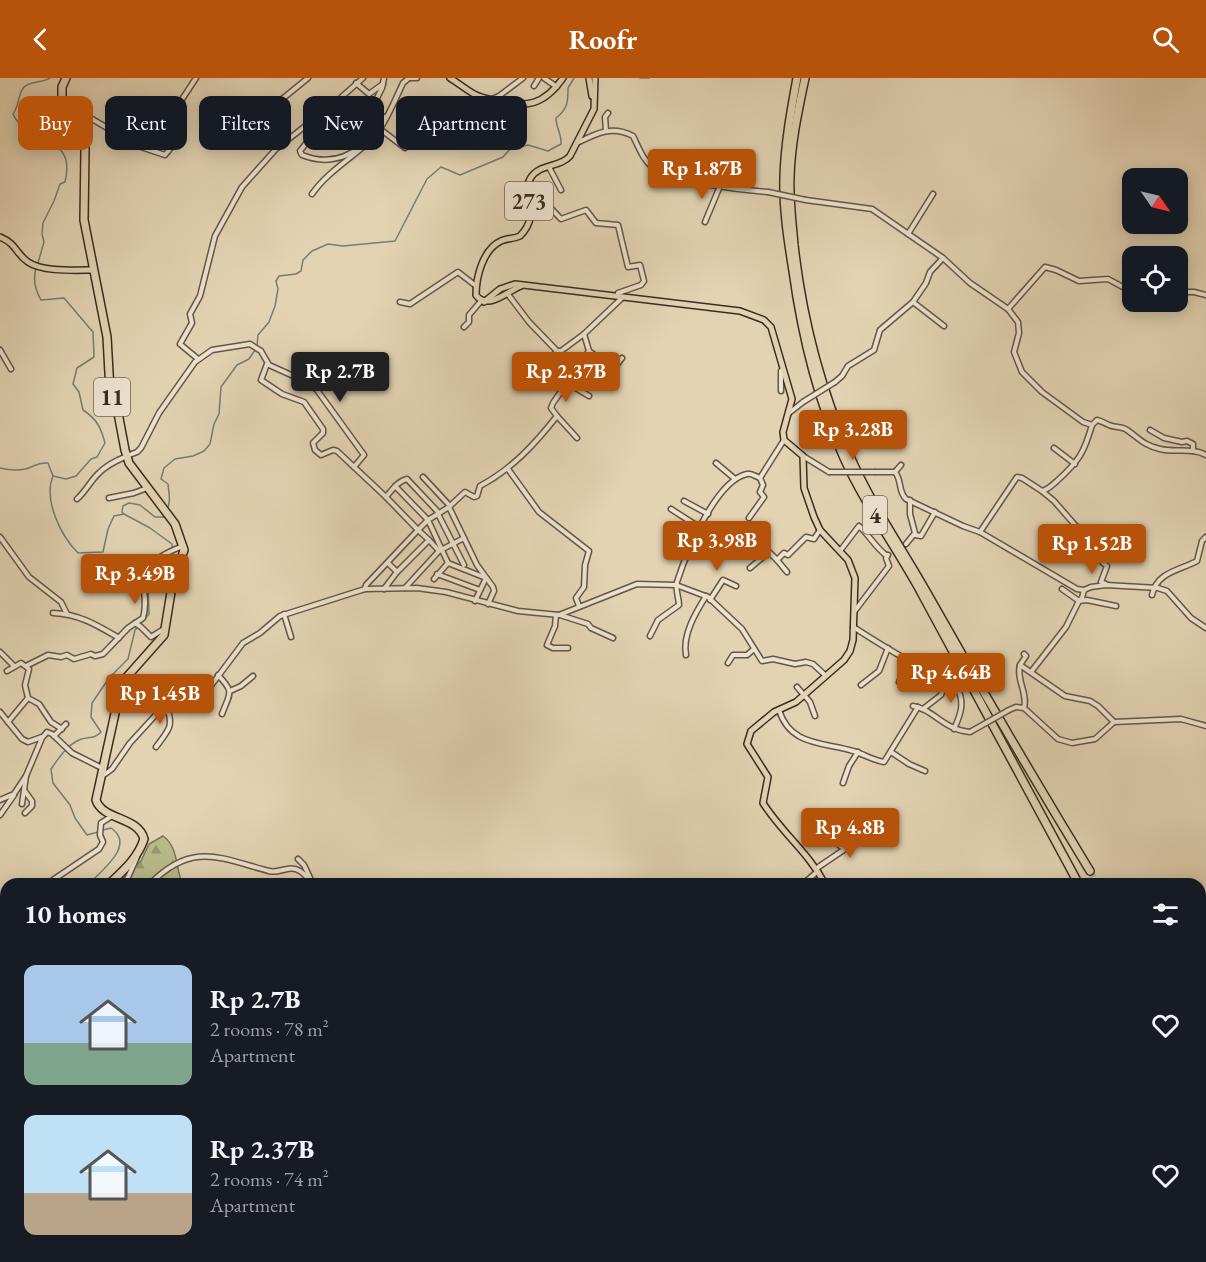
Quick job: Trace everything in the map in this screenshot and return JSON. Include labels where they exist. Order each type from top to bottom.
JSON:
[{"type":"highway","name":"11","points":[[62,96],[62,87],[66,78]]},
{"type":"highway","name":"4","points":[[797,78],[790,177],[796,260],[813,355],[831,408],[849,455],[874,504],[916,572],[993,711],[1090,871]]},
{"type":"highway","name":"4","points":[[805,78],[794,116],[784,178],[785,215],[799,312],[809,358],[825,410],[844,459],[913,577],[1075,878]]},
{"type":"highway","name":"11","points":[[85,150],[84,220],[107,337],[109,386],[118,413],[127,456],[132,467],[176,527],[183,546]]},
{"type":"highway","points":[[115,878],[136,855],[143,843],[142,834],[136,827],[102,810],[96,803],[121,686],[159,642],[166,627],[172,586],[183,557],[183,546]]},
{"type":"main road","points":[[450,78],[480,96]]},
{"type":"main road","points":[[527,103],[545,98],[563,78]]},
{"type":"main road","points":[[588,78],[594,100]]},
{"type":"main road","name":"273","points":[[476,286],[481,267],[490,250],[499,242],[517,238],[530,222],[528,183],[535,173],[567,160],[593,111],[595,78]]},
{"type":"main road","points":[[0,237],[12,243],[23,258],[39,267],[93,270]]},
{"type":"main road","points":[[483,302],[511,284],[737,310],[764,320],[772,330],[792,399],[783,432],[784,440],[803,456],[804,491],[820,530],[850,564],[855,578],[855,612],[853,644],[849,654],[793,704],[779,710],[754,727],[748,736],[747,744],[768,777],[763,803],[818,869],[822,878]]},
{"type":"main road","points":[[476,286],[476,296],[483,302],[491,302],[523,286]]},
{"type":"street","points":[[184,96],[196,78]]},
{"type":"street","points":[[286,96],[308,78]]},
{"type":"street","points":[[342,96],[363,78]]},
{"type":"street","points":[[377,96],[384,78]]},
{"type":"street","points":[[384,118],[403,83],[409,78],[417,78]]},
{"type":"street","points":[[499,96],[523,78]]},
{"type":"street","points":[[534,86],[539,78]]},
{"type":"street","points":[[544,78],[557,87]]},
{"type":"street","points":[[356,83],[369,94],[383,84]]},
{"type":"street","points":[[606,131],[605,117],[608,113]]},
{"type":"street","points":[[198,359],[180,344],[192,322],[190,314],[200,296],[215,236],[242,188],[276,149],[303,128]]},
{"type":"street","points":[[576,143],[606,131],[615,130],[632,135],[642,154],[659,172],[747,191],[768,192],[872,209],[943,258],[970,283],[1008,309],[1020,328],[1014,352],[1022,372],[1042,392],[1083,422],[1092,425]]},
{"type":"street","points":[[384,132],[396,141]]},
{"type":"street","points":[[303,147],[300,151],[302,155],[315,160],[341,157],[357,152]]},
{"type":"street","points":[[149,150],[161,155],[168,153],[169,150]]},
{"type":"street","points":[[312,194],[327,176],[357,152]]},
{"type":"street","points":[[548,166],[561,190]]},
{"type":"street","points":[[705,222],[720,186]]},
{"type":"street","points":[[908,234],[933,194]]},
{"type":"street","points":[[528,386],[557,351],[561,351],[584,334],[620,296],[618,293],[638,287],[644,281],[640,265],[628,267],[618,225],[596,223],[586,210],[561,219],[544,201],[531,209]]},
{"type":"street","points":[[789,414],[835,382],[848,366],[873,350],[882,327],[913,302],[926,283],[930,272],[943,258]]},
{"type":"street","points":[[1008,309],[1046,267],[1079,281],[1108,279],[1122,287]]},
{"type":"street","points":[[400,302],[410,304],[458,272],[476,286]]},
{"type":"street","points":[[507,292],[529,322],[557,351]]},
{"type":"street","points":[[1188,292],[1206,295]]},
{"type":"street","points":[[464,327],[469,322],[469,315],[483,302]]},
{"type":"street","points":[[913,302],[944,326]]},
{"type":"street","points":[[584,334],[589,351],[611,367],[615,367],[622,358]]},
{"type":"street","points":[[78,499],[98,474],[141,448],[159,413],[198,359],[212,350],[244,343],[257,348],[267,364],[309,383],[317,390],[364,455],[354,467]]},
{"type":"street","points":[[0,350],[10,369]]},
{"type":"street","points":[[577,438],[557,416],[551,405],[589,351]]},
{"type":"street","points":[[267,364],[261,380],[282,394],[304,402],[324,429],[313,443],[315,450],[321,455],[336,450],[440,550]]},
{"type":"street","points":[[781,391],[781,371],[783,369]]},
{"type":"street","points":[[573,372],[594,386]]},
{"type":"street","points":[[566,382],[590,396]]},
{"type":"street","points":[[792,399],[802,403]]},
{"type":"street","points":[[365,590],[366,585],[428,520],[450,507],[465,492],[474,497],[477,496],[480,486],[508,469],[557,416]]},
{"type":"street","points":[[1042,491],[1052,486],[1082,456],[1092,425],[1099,420],[1115,428],[1127,430],[1142,442],[1158,448],[1204,451],[1206,455]]},
{"type":"street","points":[[1150,430],[1167,439],[1190,441],[1193,444],[1192,451]]},
{"type":"street","points":[[760,478],[784,440]]},
{"type":"street","points":[[1054,448],[1075,464]]},
{"type":"street","points":[[803,456],[829,472],[895,472],[901,465]]},
{"type":"street","points":[[716,463],[735,479]]},
{"type":"street","points":[[508,469],[539,512],[589,551],[585,565],[584,587],[576,598],[579,606]]},
{"type":"street","points":[[895,472],[902,495],[963,526],[980,532],[1070,586],[1084,590],[1106,585],[1167,591],[1191,618],[1206,628]]},
{"type":"street","points":[[650,636],[658,620],[679,605],[676,585],[699,527],[720,495],[735,479],[748,474],[760,478],[763,485],[760,492],[764,497],[749,518]]},
{"type":"street","points":[[423,477],[450,507],[464,538],[494,589],[488,604]]},
{"type":"street","points":[[980,532],[1017,477],[1022,478],[1054,501],[1075,525],[1107,552],[1103,563],[1107,566],[1101,582],[1106,585]]},
{"type":"street","points":[[386,497],[395,486],[407,479],[438,513],[464,565]]},
{"type":"street","points":[[395,486],[428,520],[448,563],[486,578]]},
{"type":"street","points":[[109,498],[147,488]]},
{"type":"street","points":[[910,500],[909,510],[915,535]]},
{"type":"street","points":[[684,501],[708,514]]},
{"type":"street","points":[[671,509],[699,527]]},
{"type":"street","points":[[915,535],[921,536],[935,512]]},
{"type":"street","points":[[840,551],[859,526],[887,555],[889,567],[855,612]]},
{"type":"street","points":[[777,560],[784,552],[788,555],[806,537],[814,539],[820,530]]},
{"type":"street","points":[[906,544],[915,535]]},
{"type":"street","points":[[0,537],[29,576],[61,602],[68,614]]},
{"type":"street","points":[[1152,595],[1163,576],[1197,561],[1202,541],[1206,537]]},
{"type":"street","points":[[405,588],[440,550],[464,538]]},
{"type":"street","points":[[384,590],[397,572],[429,540]]},
{"type":"street","points":[[26,666],[49,654],[61,657],[67,655],[74,659],[90,654],[103,654],[119,638],[138,625],[143,618],[144,578],[158,557],[183,546]]},
{"type":"street","points":[[750,568],[769,552],[787,572]]},
{"type":"street","points":[[387,563],[397,572]]},
{"type":"street","points":[[434,579],[448,563]]},
{"type":"street","points":[[436,574],[480,590]]},
{"type":"street","points":[[475,601],[486,578]]},
{"type":"street","points":[[710,600],[723,580],[736,586]]},
{"type":"street","points":[[558,615],[637,584],[676,585],[706,596],[742,629],[762,661],[773,659],[795,664],[806,662],[813,664],[826,676]]},
{"type":"street","points":[[0,815],[26,776],[42,737],[47,732],[84,761],[103,771],[114,766],[130,743],[166,703],[179,694],[205,692],[243,643],[284,614],[365,590],[417,588],[446,592],[518,611],[558,615],[588,624],[614,638]]},
{"type":"street","points":[[1062,589],[1078,600],[1116,606]]},
{"type":"street","points":[[1031,672],[1066,627],[1084,590]]},
{"type":"street","points":[[686,655],[685,641],[706,596]]},
{"type":"street","points":[[53,613],[68,614],[96,623],[119,638]]},
{"type":"street","points":[[284,614],[291,637]]},
{"type":"street","points":[[558,615],[547,645],[553,648],[568,648]]},
{"type":"street","points":[[138,625],[153,637],[166,627]]},
{"type":"street","points":[[854,627],[908,660],[947,677],[955,684],[962,705],[954,729]]},
{"type":"street","points":[[861,685],[879,671],[888,648]]},
{"type":"street","points":[[728,663],[733,655],[747,655],[754,649]]},
{"type":"street","points":[[0,651],[14,666]]},
{"type":"street","points":[[1023,654],[1026,656],[1020,665],[1018,675],[1025,698],[1024,708]]},
{"type":"street","points":[[899,682],[908,660]]},
{"type":"street","points":[[7,671],[21,663],[29,669],[25,685],[27,698],[8,722]]},
{"type":"street","points":[[1020,665],[1065,696],[1090,701],[1114,722]]},
{"type":"street","points":[[218,675],[230,691],[222,714]]},
{"type":"street","points":[[230,691],[241,686],[253,676]]},
{"type":"street","points":[[779,710],[783,721],[798,736],[813,743],[858,752],[873,760],[884,762],[918,708],[941,695],[947,677]]},
{"type":"street","points":[[797,687],[812,705],[815,716]]},
{"type":"street","points":[[27,698],[39,705],[51,722],[62,729]]},
{"type":"street","points":[[156,747],[171,727],[166,703]]},
{"type":"street","points":[[918,708],[954,729],[970,732],[1009,710],[1016,707],[1024,708],[1058,739],[1068,743],[1091,741],[1114,722],[1181,718],[1206,726]]},
{"type":"street","points":[[0,712],[22,739],[28,742],[42,737]]},
{"type":"street","points":[[54,736],[66,724]]},
{"type":"street","points":[[843,783],[849,766],[858,752]]},
{"type":"street","points":[[891,752],[925,771]]},
{"type":"street","points":[[22,804],[26,776]]},
{"type":"street","points":[[24,790],[32,801],[32,806],[25,813]]},
{"type":"street","points":[[0,800],[14,794]]},
{"type":"street","points":[[54,878],[95,852],[103,842],[100,835],[103,820],[113,815]]},
{"type":"street","points":[[809,878],[845,849],[839,845]]},
{"type":"street","points":[[128,878],[136,861],[136,855]]},
{"type":"street","points":[[157,878],[176,863],[198,856],[222,857],[270,872],[297,869],[307,878]]},
{"type":"street","points":[[298,859],[310,878]]},
{"type":"green space","points":[[163,836],[168,840],[174,852],[180,878],[123,878],[141,861],[149,844]]},
{"type":"waterway","points":[[38,263],[44,242],[43,223],[60,184],[65,182],[67,166],[64,155],[58,148],[20,125],[13,114],[24,87],[50,78]]},
{"type":"waterway","points":[[257,346],[258,335],[269,322],[275,306],[278,289],[276,281],[279,276],[296,274],[301,271],[303,260],[312,251],[328,244],[343,246],[395,241],[427,179],[441,167],[460,175],[503,157],[510,149],[528,145],[548,151],[561,144],[556,118],[565,108],[568,88],[574,78]]},
{"type":"waterway","points":[[640,78],[649,78]]},
{"type":"waterway","points":[[36,268],[35,284],[41,300],[64,298],[93,332],[94,357],[77,368],[73,384],[79,392],[83,410],[98,424],[105,443],[97,457],[91,459],[76,476],[66,479],[53,476],[50,496],[55,517],[78,553],[103,552],[108,529],[114,516],[124,514],[150,528],[172,544],[170,554]]},
{"type":"waterway","points":[[167,510],[168,484],[161,479],[164,468],[175,459],[193,456],[204,451],[210,444],[214,424],[219,414],[221,387],[237,365],[249,359],[255,350]]},
{"type":"waterway","points":[[0,468],[18,470],[48,463],[53,476]]},
{"type":"waterway","points":[[124,514],[123,506],[129,503],[140,505],[155,517],[165,515]]},
{"type":"waterway","points":[[98,832],[87,835],[75,818],[70,805],[53,783],[51,769],[74,743],[96,736],[101,732],[91,717],[92,703],[109,678],[128,659],[135,630],[149,614],[148,580],[151,571],[163,557]]},
{"type":"waterway","points":[[95,878],[114,857],[120,842],[118,835],[111,828],[103,830]]},
{"type":"tunnel","points":[[1090,871],[1094,878]]}]
